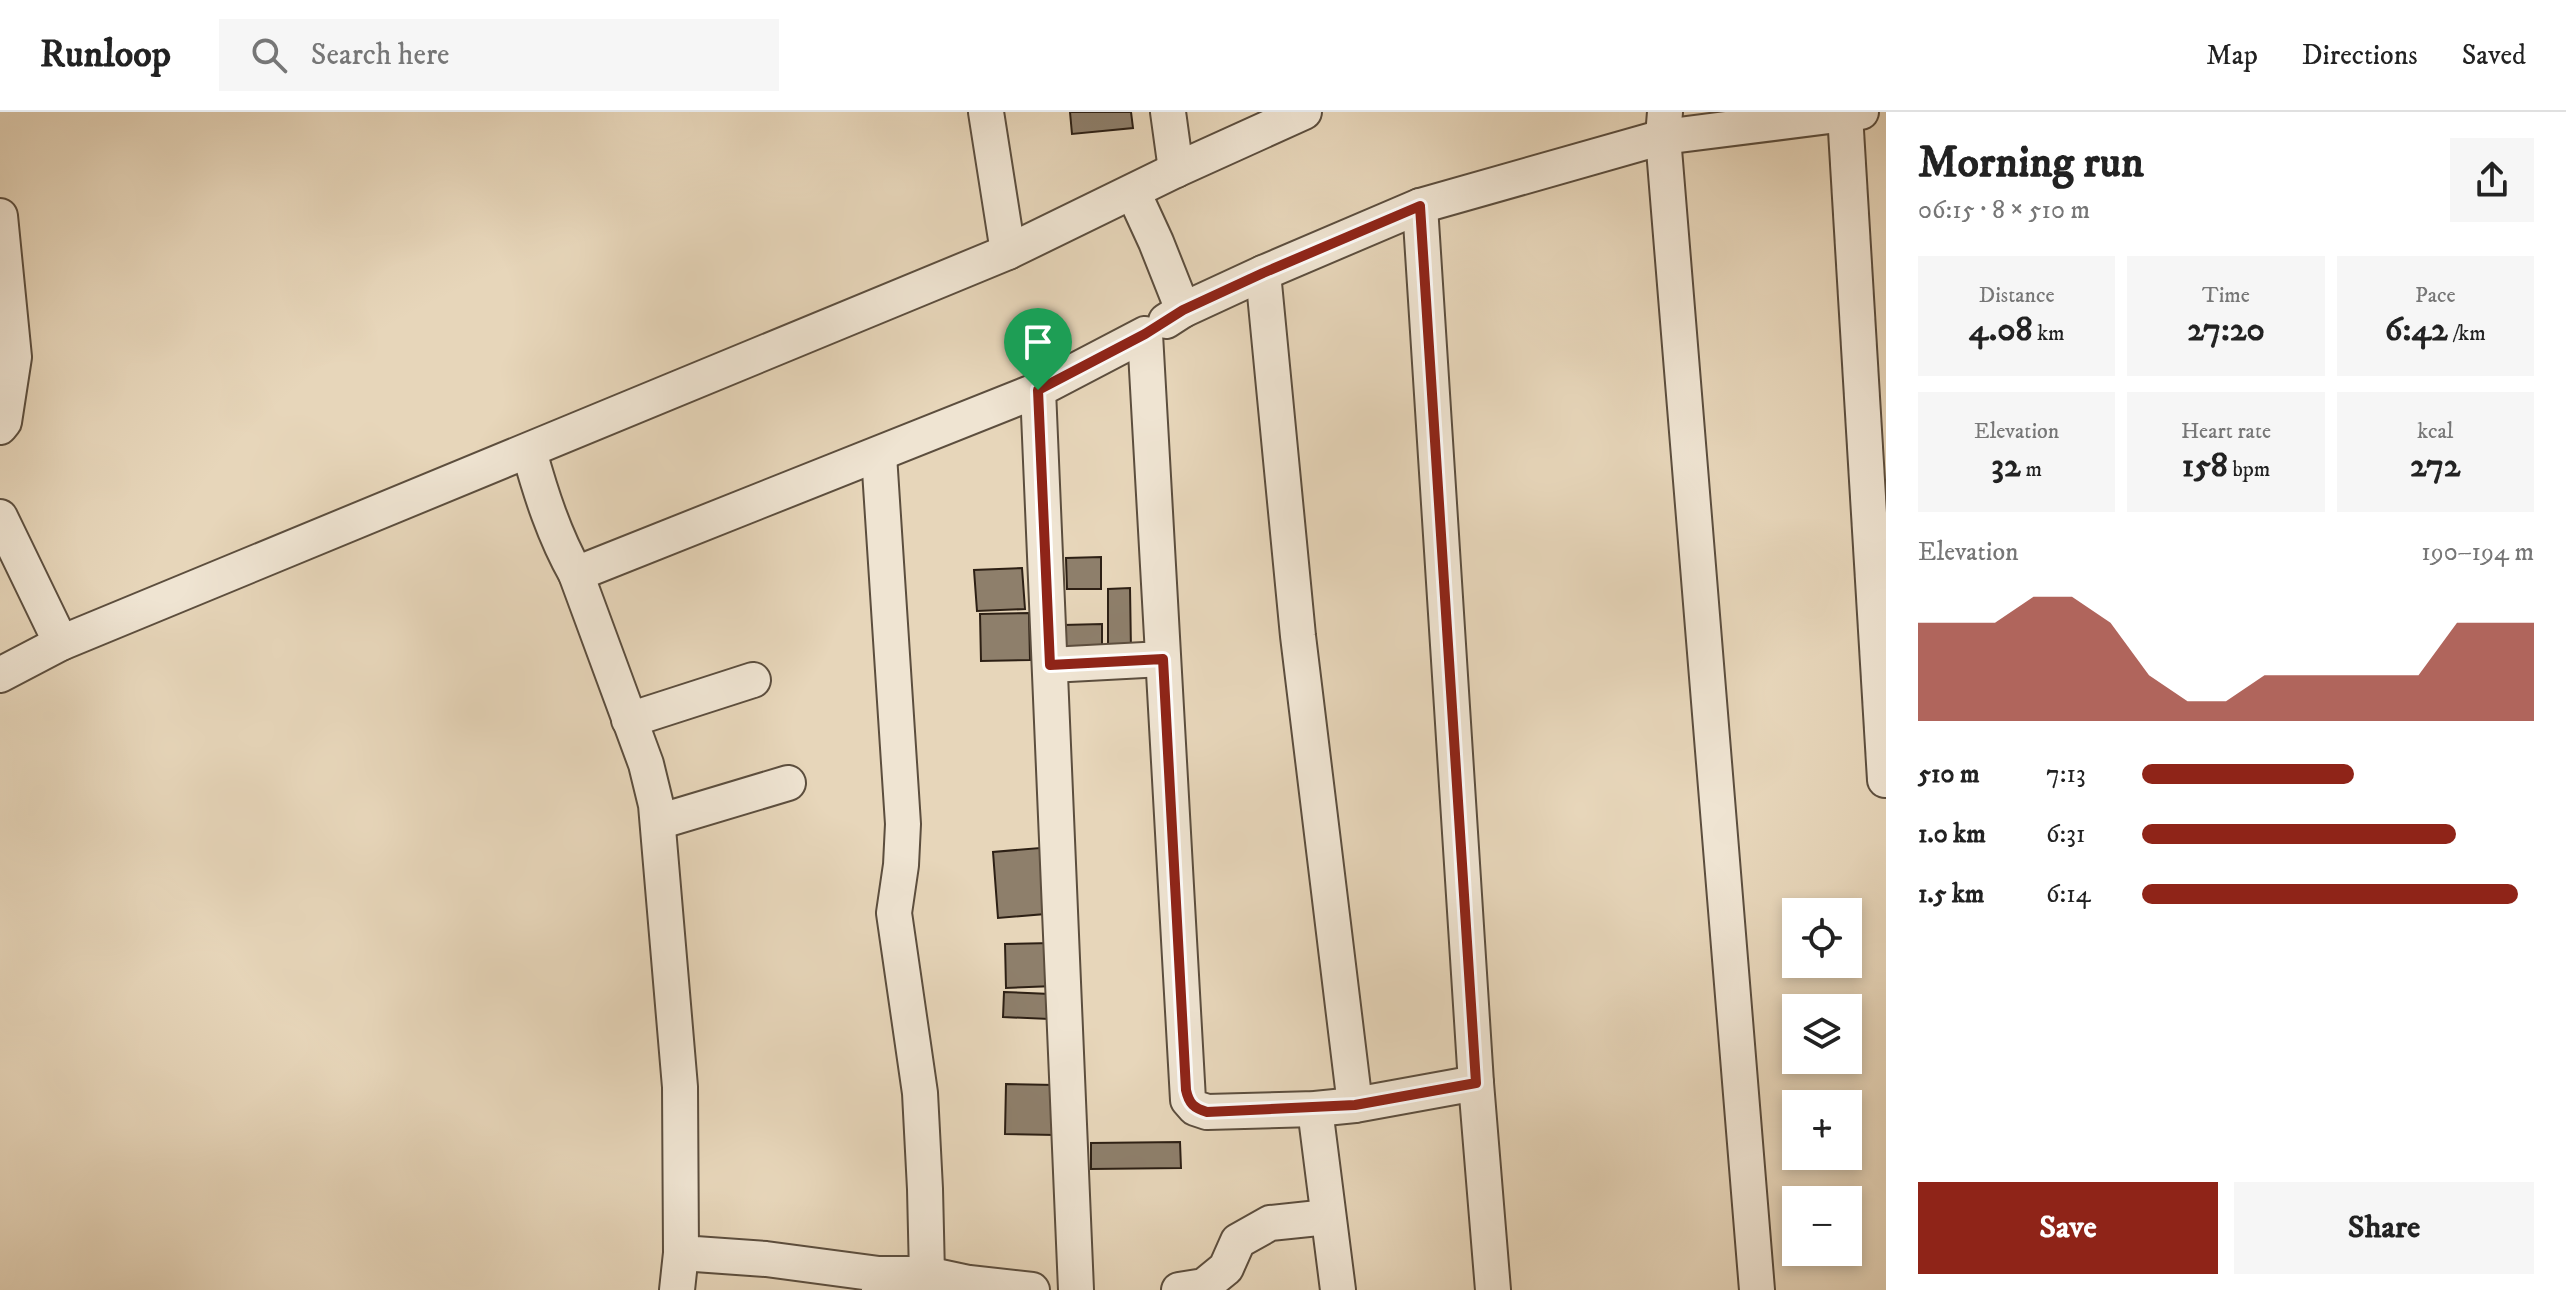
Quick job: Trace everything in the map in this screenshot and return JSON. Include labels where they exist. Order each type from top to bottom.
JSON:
[{"type":"street","points":[[986,112],[1008,252]]},
{"type":"street","points":[[1168,112],[1176,170]]},
{"type":"street","points":[[0,675],[61,643],[1008,252],[1304,112]]},
{"type":"street","points":[[571,564],[879,455],[1038,390],[1145,334],[1178,298],[1263,273],[1420,206],[1664,122],[1853,113],[1885,780]]},
{"type":"street","points":[[1664,122],[1757,1290]]},
{"type":"street","points":[[1133,192],[1178,298]]},
{"type":"street","points":[[1420,206],[1476,1083],[1493,1290]]},
{"type":"street","points":[[0,216],[14,357],[4,422],[0,427]]},
{"type":"street","points":[[1263,273],[1298,636],[1355,1105]]},
{"type":"street","points":[[1145,334],[1188,1100],[1195,1108],[1207,1112],[1315,1109],[1355,1105],[1476,1083]]},
{"type":"street","points":[[1038,390],[1076,1290]]},
{"type":"street","points":[[529,451],[543,501],[571,564],[646,764],[656,805],[680,1087],[681,1253],[677,1290]]},
{"type":"street","points":[[879,455],[903,824],[894,913],[920,1093],[927,1274]]},
{"type":"street","points":[[0,517],[61,643]]},
{"type":"street","points":[[1050,665],[1163,659]]},
{"type":"street","points":[[629,720],[753,680]]},
{"type":"street","points":[[658,822],[788,783]]},
{"type":"street","points":[[1315,1109],[1338,1290]]},
{"type":"street","points":[[1179,1290],[1204,1286],[1226,1268],[1238,1241],[1270,1223],[1328,1217]]},
{"type":"street","points":[[681,1253],[766,1259],[879,1282],[927,1274],[969,1283],[1032,1290]]},
{"type":"building","points":[[1070,112],[1131,112],[1133,128],[1072,134]]},
{"type":"building","points":[[1101,557],[1101,589],[1067,589],[1066,558]]},
{"type":"building","points":[[1022,568],[1025,609],[977,611],[974,570]]},
{"type":"building","points":[[1130,588],[1131,651],[1108,651],[1108,589]]},
{"type":"building","points":[[1029,613],[1030,660],[981,661],[980,614]]},
{"type":"building","points":[[1102,624],[1102,654],[1063,654],[1063,625]]},
{"type":"building","points":[[1040,848],[1045,914],[998,918],[993,852]]},
{"type":"building","points":[[1052,943],[1054,986],[1006,988],[1005,944]]},
{"type":"building","points":[[1004,992],[1050,994],[1049,1019],[1003,1017]]},
{"type":"building","points":[[1006,1084],[1055,1085],[1055,1135],[1005,1134]]},
{"type":"building","points":[[1180,1142],[1181,1168],[1091,1169],[1091,1143]]},
{"type":"route","points":[[1420,206],[1476,1083],[1355,1105],[1315,1109],[1207,1112],[1195,1108],[1188,1100],[1163,659],[1050,665],[1038,390],[1145,334],[1183,310],[1420,206]]}]
